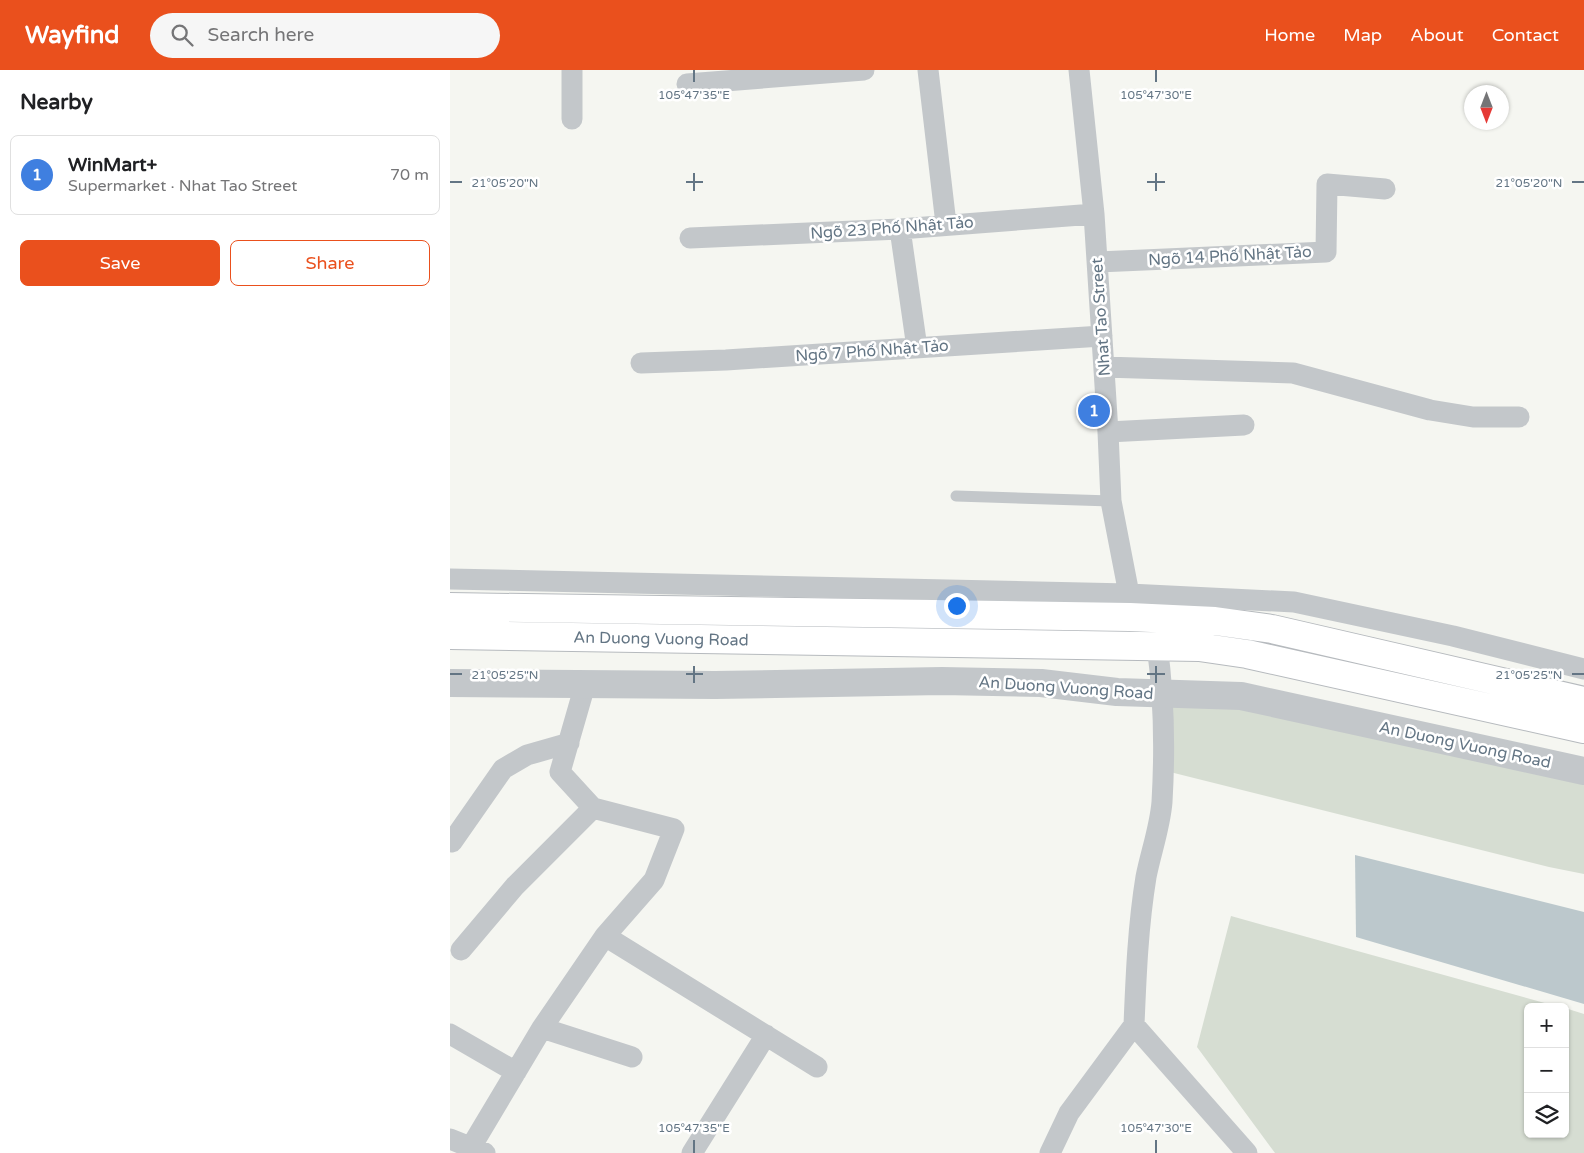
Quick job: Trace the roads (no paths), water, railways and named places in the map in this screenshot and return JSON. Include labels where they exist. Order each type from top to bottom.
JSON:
[{"type":"main road","name":"An Duong Vuong Road","points":[[450,607],[1129,605],[1214,621],[1272,629],[1584,701]]},
{"type":"main road","name":"An Duong Vuong Road","points":[[450,635],[1199,647],[1247,654],[1584,729]]},
{"type":"street","points":[[572,70],[572,119]]},
{"type":"street","points":[[687,84],[864,70]]},
{"type":"street","points":[[928,70],[946,224]]},
{"type":"street","name":"Nhat Tao Street","points":[[1079,70],[1098,262],[1111,501],[1129,605]]},
{"type":"street","name":"Ngõ 14 Phố Nhật Tảo","points":[[1098,262],[1326,252],[1326,184],[1385,189]]},
{"type":"street","name":"Ngõ 23 Phố Nhật Tảo","points":[[690,238],[900,229],[1094,214]]},
{"type":"street","points":[[900,229],[917,348]]},
{"type":"street","name":"Ngõ 7 Phố Nhật Tảo","points":[[641,363],[726,360],[1102,336]]},
{"type":"street","points":[[1104,367],[1293,373],[1430,410],[1473,417],[1519,417]]},
{"type":"street","points":[[1108,432],[1244,424]]},
{"type":"street","name":"An Duong Vuong Road","points":[[450,578],[1129,605],[1294,602],[1453,636],[1584,669]]},
{"type":"street","points":[[1050,1153],[1069,1113],[1134,1025],[1137,958],[1145,886],[1162,804],[1163,722],[1161,671],[1157,645]]},
{"type":"street","name":"An Duong Vuong Road","points":[[450,683],[715,685],[952,681],[1041,682],[1117,692],[1241,696],[1584,771]]},
{"type":"street","points":[[450,1139],[478,1150],[516,1072],[542,1028],[605,936],[654,880],[674,829],[593,808],[560,772],[585,685]]},
{"type":"street","points":[[452,842],[503,769],[527,755],[569,743]]},
{"type":"street","points":[[461,950],[515,886],[593,808]]},
{"type":"street","points":[[605,936],[817,1067]]},
{"type":"street","points":[[1134,1025],[1247,1153]]},
{"type":"street","points":[[542,1028],[632,1057]]},
{"type":"street","points":[[450,1034],[516,1072]]},
{"type":"street","points":[[692,1153],[766,1035]]},
{"type":"lane","points":[[956,496],[1111,501]]},
{"type":"place","name":"WinMart+","points":[[1094,411]]}]
